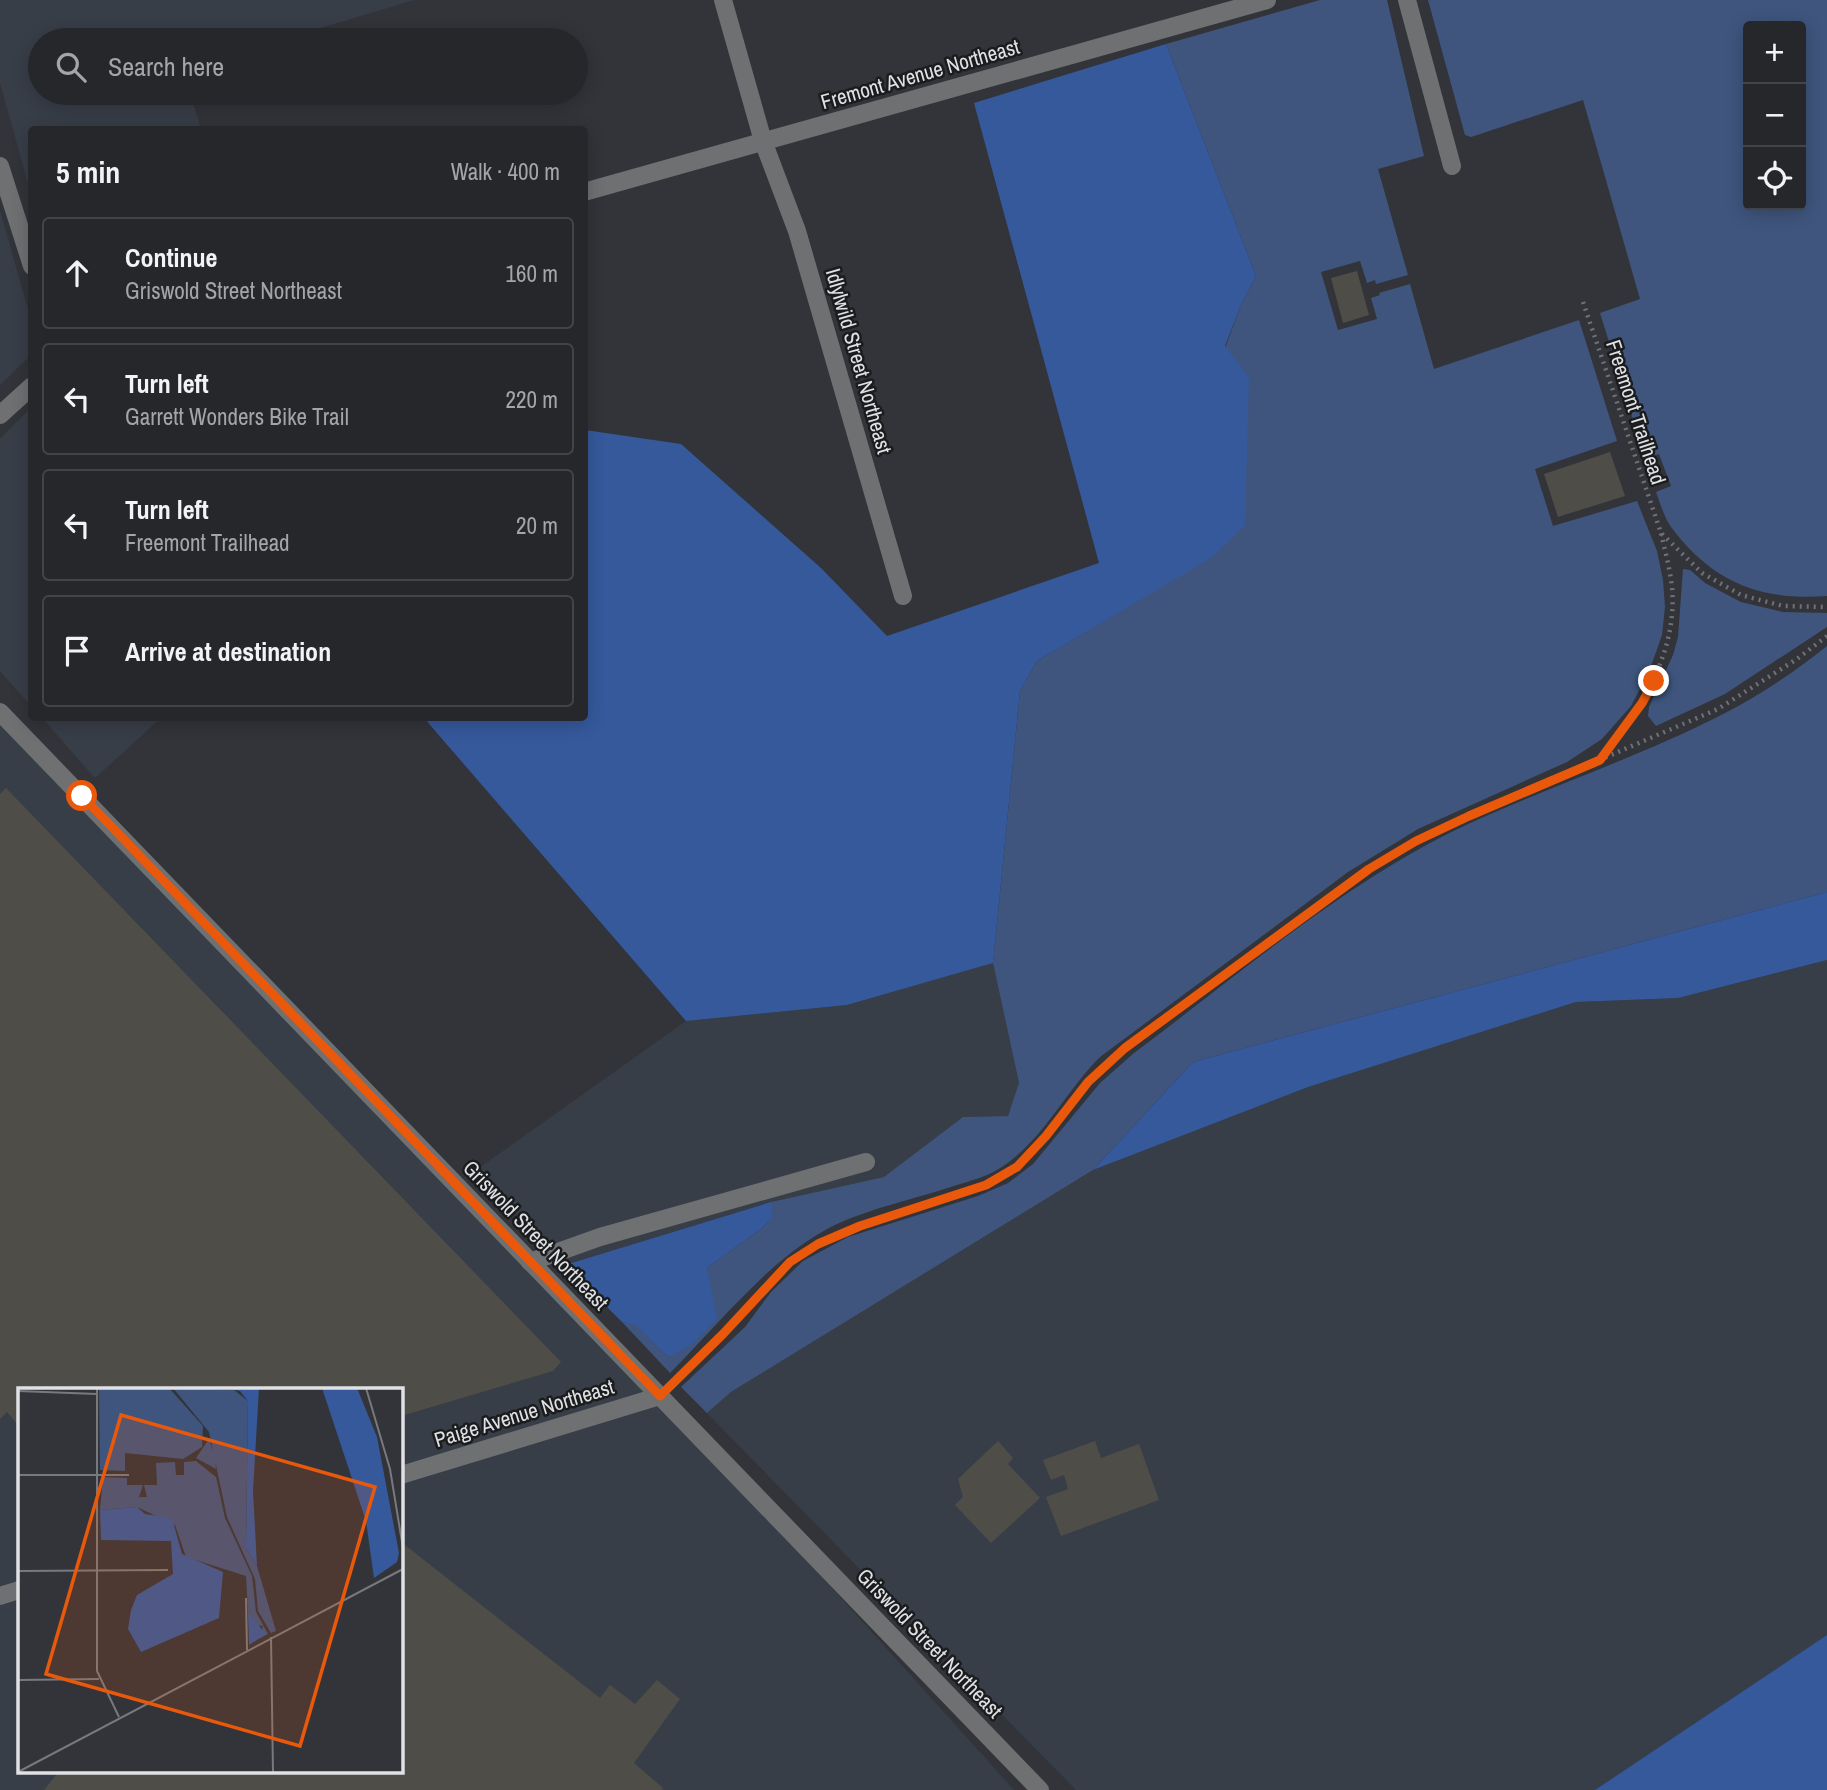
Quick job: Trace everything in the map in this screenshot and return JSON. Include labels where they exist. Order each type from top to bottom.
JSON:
[{"type":"street","name":"Idlylwild Street Northeast","points":[[723,0],[763,141],[797,231],[903,596]]},
{"type":"street","name":"Fremont Avenue Northeast","points":[[588,191],[1268,0]]},
{"type":"street","points":[[1407,0],[1452,166]]},
{"type":"street","points":[[0,166],[28,254]]},
{"type":"street","points":[[0,415],[28,390]]},
{"type":"street","name":"Griswold Street Northeast","points":[[0,712],[1040,1790]]},
{"type":"street","points":[[530,1262],[600,1237],[866,1162]]},
{"type":"street","name":"Paige Avenue Northeast","points":[[402,1475],[660,1396]]},
{"type":"street","points":[[0,1596],[18,1590]]},
{"type":"path","name":"Freemont Trailhead","points":[[1583,302],[1661,533],[1672,588],[1669,639],[1654,681],[1642,703],[1600,760]]},
{"type":"path","name":"Freemont Trailhead","points":[[1661,533],[1702,573],[1741,595],[1783,606],[1827,607]]},
{"type":"path","points":[[660,1396],[790,1262],[818,1244],[860,1226],[986,1185],[1017,1167],[1046,1136],[1088,1082],[1125,1048],[1369,869],[1416,841],[1469,816],[1718,709],[1797,659],[1827,636]]},
{"type":"shaded area","points":[[0,0],[414,0],[321,28],[28,28],[28,105],[194,105],[200,126],[28,126],[28,183],[0,83]]},
{"type":"shaded area","points":[[1320,0],[1387,0],[1424,156],[1378,169],[1408,275],[1376,284],[1375,280],[1367,283],[1360,261],[1321,272],[1338,330],[1377,319],[1371,298],[1410,284],[1434,369],[1579,320],[1617,441],[1535,469],[1553,526],[1637,501],[1657,551],[1665,607],[1662,635],[1649,672],[1631,706],[1602,739],[1567,762],[1418,829],[1348,872],[1100,1057],[1027,1146],[997,1170],[861,1214],[809,1240],[766,1274],[670,1373],[622,1322],[636,1324],[668,1357],[709,1284],[707,1268],[771,1219],[771,1202],[884,1177],[963,1117],[1008,1116],[1019,1083],[993,963],[1020,691],[1037,661],[1129,606],[1241,305],[1256,276],[1166,44]]},
{"type":"shaded area","points":[[1428,0],[1827,0],[1827,596],[1780,595],[1739,584],[1703,562],[1666,519],[1656,492],[1671,486],[1659,454],[1645,458],[1600,313],[1640,299],[1583,100],[1471,137],[1465,135]]},
{"type":"shaded area","points":[[1166,44],[1256,276],[1225,346],[1249,377],[1245,525],[1211,558],[1037,661],[1020,691],[993,963],[847,1005],[686,1021],[427,721],[588,721],[588,430],[681,444],[821,568],[887,636],[1099,563],[974,103]]},
{"type":"shaded area","points":[[0,211],[28,309],[28,358],[0,385]]},
{"type":"shaded area","points":[[28,411],[28,703],[0,671],[0,439]]},
{"type":"shaded area","points":[[1683,569],[1690,570],[1705,583],[1741,602],[1783,612],[1827,613],[1827,627],[1725,694],[1656,726],[1648,716],[1649,707],[1673,655],[1678,637]]},
{"type":"shaded area","points":[[1827,646],[1827,892],[1193,1062],[1093,1170],[731,1392],[707,1413],[681,1387],[745,1327],[771,1292],[803,1261],[848,1237],[978,1196],[1008,1183],[1033,1164],[1100,1083],[1134,1053],[1295,930],[1378,873],[1466,825],[1665,742],[1729,711],[1780,681]]},
{"type":"shaded area","points":[[0,712],[644,1379],[1014,1790],[0,1790]]},
{"type":"shaded area","points":[[45,721],[158,721],[95,778]]},
{"type":"shaded area","points":[[1827,892],[1827,960],[1678,998],[1576,1002],[1308,1087],[1093,1170],[1193,1062]]},
{"type":"shaded area","points":[[1827,960],[1827,1635],[1595,1790],[1076,1790],[707,1413],[731,1392],[1093,1170],[1308,1087],[1576,1002],[1678,998]]},
{"type":"shaded area","points":[[993,963],[1019,1084],[1008,1116],[963,1117],[885,1177],[771,1202],[565,1265],[475,1171],[686,1021],[847,1005]]},
{"type":"shaded area","points":[[771,1202],[771,1219],[707,1268],[717,1319],[690,1346],[668,1357],[636,1325],[622,1322],[565,1265]]},
{"type":"shaded area","points":[[1827,1635],[1827,1790],[1595,1790]]},
{"type":"building","points":[[1357,271],[1369,315],[1343,323],[1331,278]]},
{"type":"building","points":[[1610,452],[1625,496],[1558,517],[1544,474]]},
{"type":"building","points":[[6,788],[561,1362],[553,1371],[402,1416],[402,1388],[18,1388],[18,1425],[7,1412],[0,1419],[0,794]]},
{"type":"building","points":[[998,1441],[1013,1458],[1008,1464],[1040,1498],[991,1543],[955,1505],[963,1497],[958,1479]]},
{"type":"building","points":[[1095,1441],[1101,1458],[1139,1444],[1159,1500],[1061,1536],[1046,1497],[1068,1489],[1064,1475],[1051,1480],[1043,1460]]},
{"type":"building","points":[[402,1543],[600,1698],[610,1685],[635,1704],[657,1680],[680,1699],[634,1763],[663,1788],[662,1790],[44,1790],[58,1772],[402,1772]]},
{"type":"route","points":[[82,796],[660,1396],[790,1262],[818,1244],[860,1226],[986,1185],[1017,1167],[1046,1136],[1088,1082],[1125,1048],[1369,869],[1416,841],[1600,760],[1642,703],[1654,681]]}]
